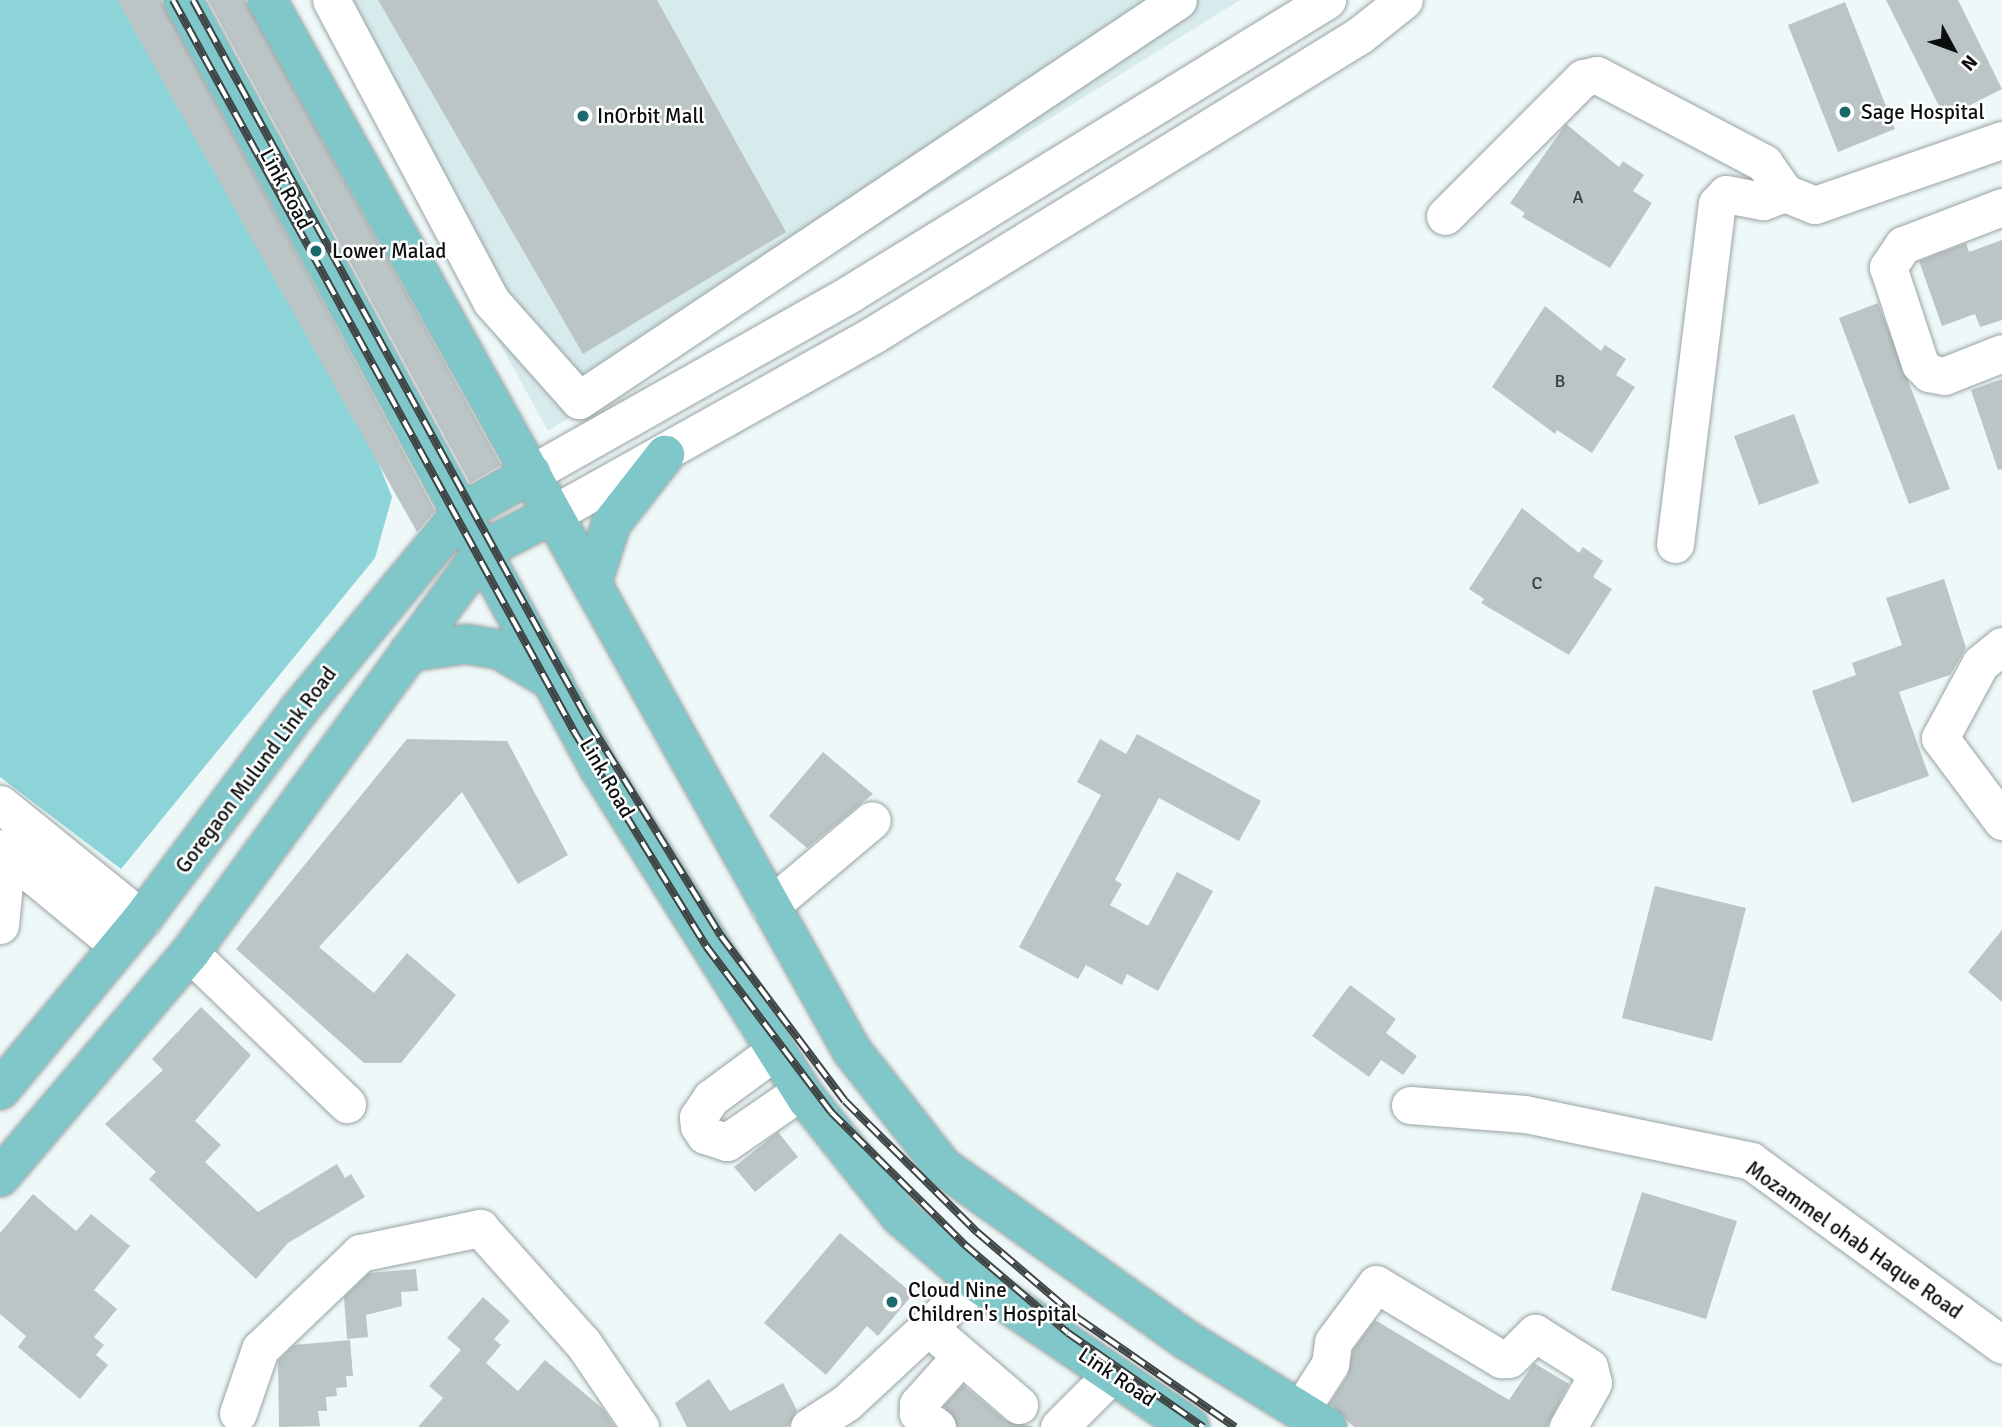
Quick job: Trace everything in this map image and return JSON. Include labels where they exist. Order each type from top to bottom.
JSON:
[{"type":"main road","name":"Link Road","points":[[183,0],[460,513],[485,549],[599,768],[801,1091],[900,1216],[976,1282],[1190,1427]]},
{"type":"main road","points":[[267,0],[852,1051],[943,1167],[1185,1339],[1314,1419]]},
{"type":"main road","points":[[592,584],[611,524],[665,455]]},
{"type":"main road","name":"Goregaon Mulund Link Road","points":[[3,1081],[130,933],[298,711],[460,513],[532,473]]},
{"type":"main road","points":[[0,1177],[190,953],[485,549],[553,514]]},
{"type":"main road","points":[[409,652],[467,644],[500,650],[553,681]]},
{"type":"street","points":[[331,0],[491,301],[579,400],[1178,0]]},
{"type":"street","points":[[532,473],[800,322],[1328,0],[1360,35]]},
{"type":"street","points":[[553,514],[665,455],[873,335],[1360,35],[1405,0]]},
{"type":"street","points":[[1445,216],[1583,78],[1597,75],[1764,163],[1785,193],[1815,205],[2002,140]]},
{"type":"street","points":[[1675,544],[1717,204],[1726,194],[1763,201],[1785,193]]},
{"type":"street","points":[[2002,207],[1903,245],[1888,267],[1920,364],[1928,373],[1944,376],[2002,353]]},
{"type":"street","points":[[770,272],[800,322]]},
{"type":"street","points":[[640,412],[665,455]]},
{"type":"street","points":[[2002,646],[1980,664],[1940,738],[2002,821]]},
{"type":"street","points":[[0,804],[83,910]]},
{"type":"street","points":[[770,906],[872,820]]},
{"type":"street","points":[[0,925],[11,853],[83,910],[130,933]]},
{"type":"street","points":[[190,953],[347,1104]]},
{"type":"street","points":[[776,1050],[710,1098],[698,1117],[699,1126],[705,1135],[727,1142],[801,1091]]},
{"type":"street","name":"Mozammel ohab Haque Road","points":[[1410,1105],[1525,1114],[1751,1161],[2002,1345]]},
{"type":"street","points":[[237,1413],[260,1349],[360,1253],[480,1228],[583,1343],[640,1427]]},
{"type":"street","points":[[809,1427],[846,1403],[976,1282]]},
{"type":"street","points":[[1314,1419],[1330,1364],[1333,1342],[1376,1284],[1501,1359],[1509,1359],[1535,1333],[1589,1367],[1593,1383],[1568,1427]]},
{"type":"street","points":[[928,1327],[1018,1405]]},
{"type":"street","points":[[937,1427],[918,1413],[918,1404],[961,1356]]},
{"type":"street","points":[[1059,1427],[1112,1374]]},
{"type":"street","points":[[1597,1427],[1617,1395]]},
{"type":"shaded area","points":[[0,0],[121,0],[372,447],[392,497],[375,558],[121,869],[0,777]]},
{"type":"shaded area","name":"InOrbit Mall","points":[[311,0],[1240,0],[548,431]]},
{"type":"building","points":[[117,0],[161,0],[435,511],[417,532]]},
{"type":"building","points":[[208,0],[245,0],[501,465],[470,483]]},
{"type":"building","name":"InOrbit Mall","points":[[378,0],[657,0],[786,232],[583,354]]},
{"type":"building","points":[[1886,0],[1958,0],[2002,89],[1945,118]]},
{"type":"building","points":[[1845,2],[1895,129],[1838,152],[1788,25]]},
{"type":"building","points":[[1566,124],[1619,167],[1623,161],[1644,175],[1633,191],[1652,203],[1610,268],[1522,217],[1525,213],[1510,203]]},
{"type":"building","points":[[2002,240],[2002,320],[1980,327],[1975,314],[1942,326],[1919,261],[1966,243],[1969,252]]},
{"type":"building","points":[[1878,303],[1950,489],[1909,504],[1839,318]]},
{"type":"building","points":[[1545,306],[1601,351],[1605,345],[1626,359],[1616,375],[1635,387],[1592,453],[1557,430],[1555,434],[1492,387]]},
{"type":"building","points":[[2002,379],[2002,469],[1998,470],[1971,390]]},
{"type":"building","points":[[1794,414],[1819,483],[1759,505],[1734,436]]},
{"type":"building","points":[[1522,508],[1579,553],[1583,547],[1603,561],[1593,577],[1612,589],[1569,655],[1481,603],[1484,599],[1469,589]]},
{"type":"building","points":[[1944,579],[1966,648],[1950,675],[1899,692],[1929,776],[1852,803],[1812,691],[1856,675],[1852,663],[1902,645],[1886,598]]},
{"type":"building","points":[[1137,734],[1261,801],[1239,841],[1159,798],[1115,880],[1122,884],[1110,905],[1148,926],[1177,872],[1213,891],[1158,991],[1127,974],[1122,985],[1086,965],[1078,979],[1019,947],[1101,795],[1077,782],[1100,739],[1126,754]]},
{"type":"building","points":[[407,739],[507,741],[568,855],[518,884],[462,792],[319,947],[374,993],[407,953],[456,995],[401,1063],[364,1063],[236,949]]},
{"type":"building","points":[[823,752],[873,794],[807,848],[769,816]]},
{"type":"building","points":[[1655,886],[1746,908],[1712,1041],[1622,1018]]},
{"type":"building","points":[[2002,930],[2002,1002],[1968,972]]},
{"type":"building","points":[[1350,985],[1396,1019],[1386,1033],[1417,1056],[1403,1075],[1381,1060],[1369,1077],[1312,1036]]},
{"type":"building","points":[[201,1007],[251,1055],[195,1121],[221,1145],[205,1162],[258,1212],[337,1164],[345,1178],[351,1174],[365,1197],[288,1243],[256,1279],[149,1179],[156,1172],[105,1124],[163,1070],[152,1059]]},
{"type":"building","points":[[778,1132],[798,1157],[755,1192],[734,1167]]},
{"type":"building","points":[[1642,1192],[1737,1221],[1706,1319],[1611,1290]]},
{"type":"building","points":[[33,1194],[76,1231],[91,1214],[130,1246],[94,1290],[117,1309],[94,1337],[104,1345],[96,1355],[108,1365],[80,1399],[18,1347],[26,1336],[0,1314],[0,1233]]},
{"type":"building","points":[[840,1233],[913,1294],[878,1336],[867,1326],[826,1375],[764,1323]]},
{"type":"building","points":[[416,1269],[418,1291],[401,1292],[402,1306],[366,1315],[368,1337],[347,1339],[344,1297],[369,1273]]},
{"type":"building","points":[[483,1297],[510,1321],[494,1339],[501,1345],[486,1363],[518,1391],[545,1360],[603,1409],[615,1427],[418,1427],[443,1398],[429,1386],[461,1350],[447,1338]]},
{"type":"building","points":[[1375,1320],[1509,1400],[1534,1363],[1569,1384],[1547,1427],[1354,1427],[1330,1403],[1348,1375],[1353,1350]]},
{"type":"building","points":[[350,1340],[353,1376],[346,1376],[347,1387],[336,1388],[337,1396],[326,1397],[327,1411],[318,1411],[320,1426],[279,1427],[278,1361],[294,1345]]},
{"type":"building","points":[[709,1379],[730,1411],[783,1383],[797,1410],[788,1427],[687,1427],[675,1403]]},
{"type":"building","points":[[963,1385],[1006,1421],[1036,1427],[958,1427],[944,1406]]},
{"type":"railway","points":[[173,0],[575,733],[706,946],[831,1112],[965,1245],[1068,1333],[1203,1427]]},
{"type":"railway","points":[[193,0],[590,724],[721,936],[845,1101],[977,1232],[1079,1319],[1235,1427]]},
{"type":"place","name":"Sage Hospital","points":[[1845,112]]},
{"type":"place","name":"InOrbit Mall","points":[[583,116]]},
{"type":"place","name":"Lower Malad","points":[[316,251]]},
{"type":"place","name":"Cloud Nine Children's Hospital","points":[[892,1302]]}]
